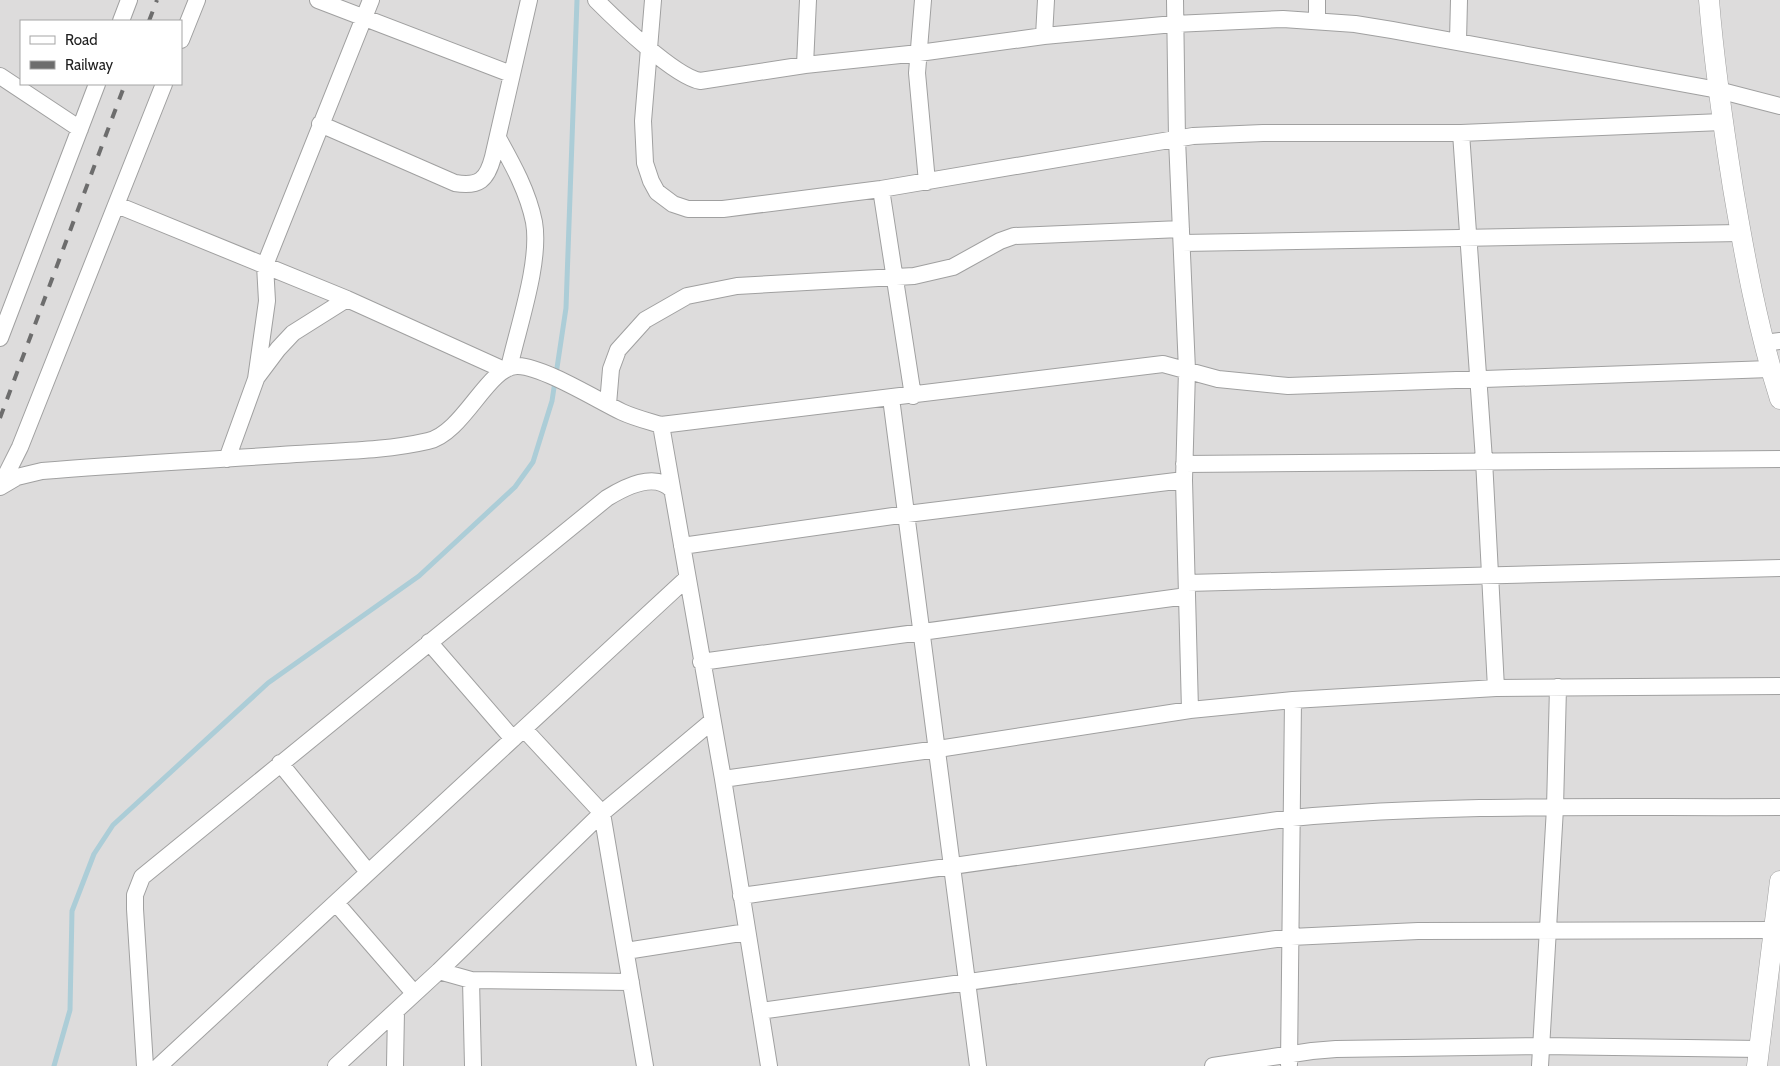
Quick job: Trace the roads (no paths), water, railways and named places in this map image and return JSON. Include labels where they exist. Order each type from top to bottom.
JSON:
[{"type":"street","points":[[121,20],[129,0]]},
{"type":"street","points":[[182,38],[197,0]]},
{"type":"street","points":[[318,0],[511,74]]},
{"type":"street","points":[[227,459],[256,379],[267,301],[265,265],[371,0]]},
{"type":"street","points":[[320,124],[455,183],[465,185],[481,181],[488,173],[498,138],[529,0]]},
{"type":"street","points":[[596,0],[679,71],[700,81],[805,65],[919,53],[1044,36],[1174,24],[1247,20],[1317,20],[1355,24],[1458,41],[1718,90],[1780,106]]},
{"type":"street","points":[[653,0],[643,122],[645,163],[657,192],[673,204],[688,209],[723,209],[882,189],[1177,139],[1263,133],[1462,133],[1722,122]]},
{"type":"street","points":[[805,65],[808,0]]},
{"type":"street","points":[[923,0],[918,84],[926,182]]},
{"type":"street","points":[[1044,36],[1046,0]]},
{"type":"street","points":[[1175,0],[1177,139],[1187,370],[1184,472],[1190,710]]},
{"type":"street","points":[[1317,20],[1318,0]]},
{"type":"street","points":[[1458,41],[1459,0]]},
{"type":"street","points":[[1709,0],[1722,122],[1740,233],[1772,342],[1770,369],[1779,394]]},
{"type":"street","points":[[0,76],[80,129]]},
{"type":"street","points":[[0,338],[98,85]]},
{"type":"street","points":[[164,85],[24,438],[0,488],[16,477],[42,471],[391,447],[430,441],[449,432],[507,369],[536,246],[534,221],[525,191],[498,138]]},
{"type":"street","points":[[1462,133],[1484,460],[1496,688]]},
{"type":"street","points":[[882,189],[913,396]]},
{"type":"street","points":[[117,205],[346,299],[507,369],[518,366],[536,371],[634,417],[662,425],[913,396],[1163,364],[1237,382],[1288,386],[1770,369]]},
{"type":"street","points":[[608,404],[611,369],[618,350],[645,320],[687,296],[714,289],[737,286],[894,278],[953,267],[1000,240],[1014,236],[1468,238],[1740,233]]},
{"type":"street","points":[[256,379],[278,349],[293,333],[346,299]]},
{"type":"street","points":[[891,398],[923,632],[978,1066]]},
{"type":"street","points":[[662,425],[711,722],[723,779],[769,1066]]},
{"type":"street","points":[[682,546],[1184,472],[1484,460],[1780,459]]},
{"type":"street","points":[[145,1066],[135,909],[137,886],[147,872],[607,498],[639,482],[659,482],[667,485],[672,490]]},
{"type":"street","points":[[702,662],[923,632],[1187,590],[1490,576],[1780,568]]},
{"type":"street","points":[[159,1066],[687,578]]},
{"type":"street","points":[[429,642],[518,734],[602,813],[645,1066]]},
{"type":"street","points":[[723,779],[938,749],[1190,710],[1293,700],[1496,688],[1780,686]]},
{"type":"street","points":[[1540,1066],[1555,808],[1558,687]]},
{"type":"street","points":[[1289,1060],[1293,700]]},
{"type":"street","points":[[336,1066],[396,1012],[602,813],[711,722]]},
{"type":"street","points":[[280,764],[368,872]]},
{"type":"street","points":[[741,896],[1292,818],[1337,814],[1555,808],[1780,807]]},
{"type":"street","points":[[1213,1066],[1289,1060],[1336,1049],[1541,1046],[1759,1057],[1773,998],[1774,930],[1780,881]]},
{"type":"street","points":[[336,903],[414,993]]},
{"type":"street","points":[[760,1011],[1291,936],[1418,931],[1774,930]]},
{"type":"street","points":[[626,951],[747,932]]},
{"type":"street","points":[[439,971],[471,980],[632,982]]},
{"type":"street","points":[[471,980],[473,1066]]},
{"type":"street","points":[[395,1066],[396,1012]]},
{"type":"waterway","points":[[54,1066],[70,1010],[72,911],[94,854],[113,825],[268,683],[419,576],[515,487],[533,462],[552,401],[566,308],[577,0]]},
{"type":"railway","points":[[149,20],[157,0]]},
{"type":"railway","points":[[0,418],[125,85]]}]
